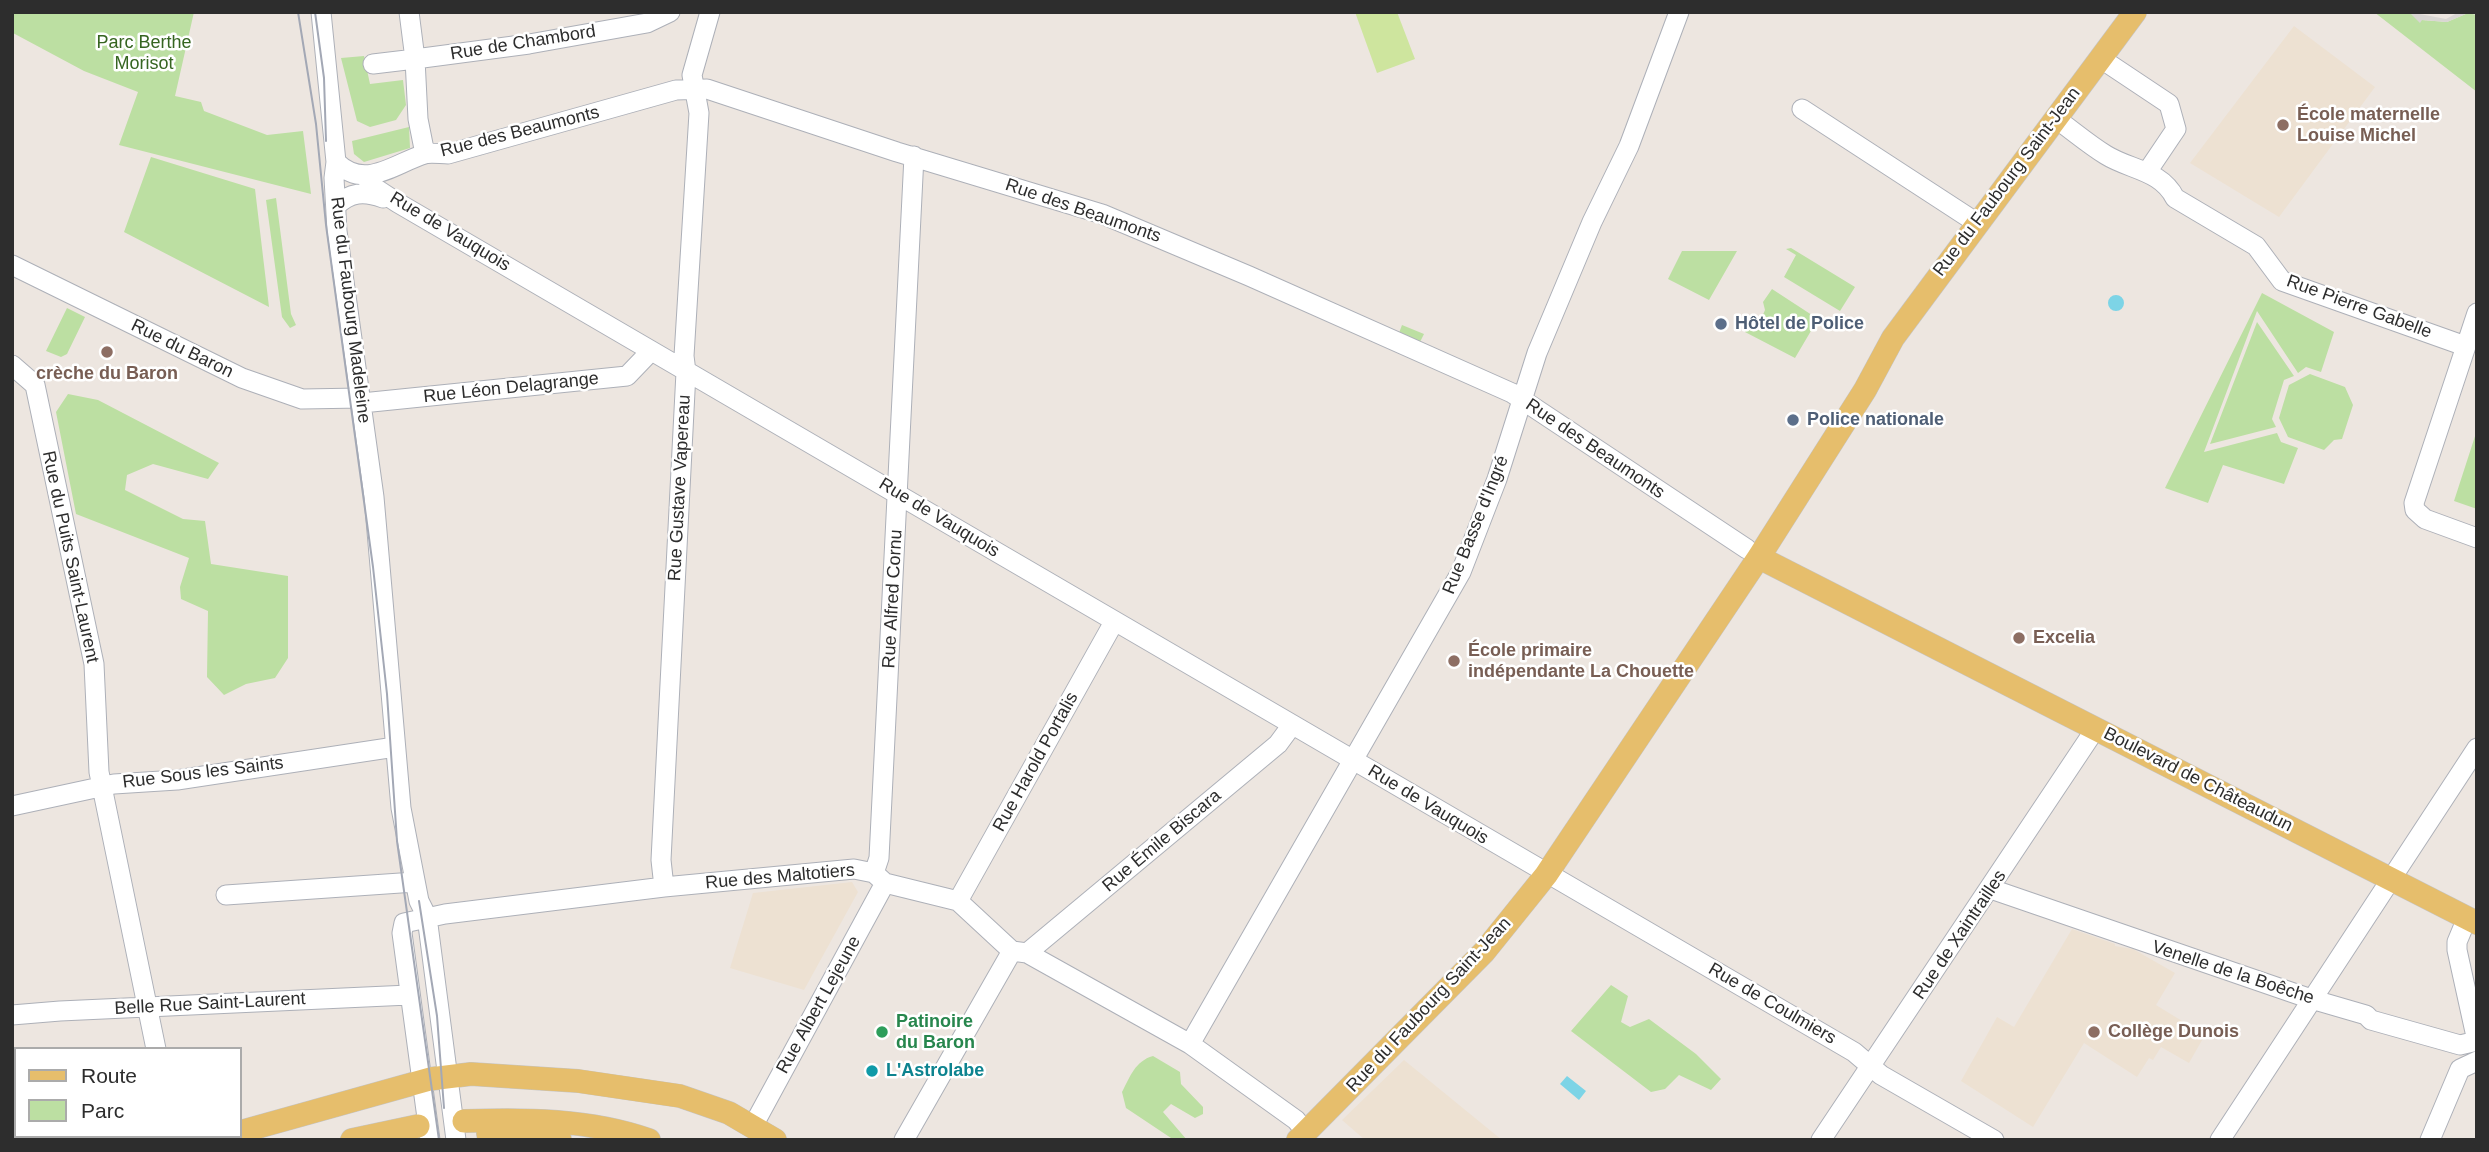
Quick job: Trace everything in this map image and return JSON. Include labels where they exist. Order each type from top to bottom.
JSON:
[{"type":"main road","name":"Rue du Faubourg Saint-Jean","points":[[1760,550],[1831,418],[1852,386],[1882,354],[2135,12]]},
{"type":"main road","name":"Rue du Faubourg Saint-Jean","points":[[1302,1136],[1484,952],[1546,875],[1668,689],[1686,651],[1760,550],[1865,390],[1882,354]]},
{"type":"main road","name":"Boulevard de Châteaudun","points":[[1760,550],[2096,729],[2472,920]]},
{"type":"main road","points":[[242,1131],[448,1074],[578,1081],[680,1096],[750,1133],[775,1140]]},
{"type":"main road","points":[[242,1140],[317,1111]]},
{"type":"main road","points":[[461,1132],[527,1119],[574,1123],[649,1140]]},
{"type":"main road","points":[[461,1132],[503,1133],[560,1140]]},
{"type":"main road","points":[[352,1140],[422,1136]]},
{"type":"street","name":"Rue du Faubourg Madeleine","points":[[321,12],[336,162],[336,205],[374,496],[378,567],[401,808],[420,900]]},
{"type":"street","points":[[336,205],[348,196],[362,192],[395,200],[420,157],[415,59],[409,12]]},
{"type":"street","name":"Rue de Chambord","points":[[373,64],[529,44],[647,23],[670,12]]},
{"type":"street","name":"Rue Gustave Vapereau","points":[[664,887],[661,860],[686,372],[684,356],[699,113],[692,75],[710,12]]},
{"type":"street","name":"Rue Basse d'Ingré","points":[[1190,1044],[1461,572],[1523,400],[1537,353],[1592,222],[1629,146],[1679,12]]},
{"type":"street","points":[[2102,56],[2169,103],[2176,129],[2147,172]]},
{"type":"street","name":"Rue des Beaumonts","points":[[367,176],[420,157],[448,154],[676,90],[708,89],[1102,214],[1154,234],[1504,389],[1760,550]]},
{"type":"street","points":[[1802,109],[1977,223]]},
{"type":"street","name":"Rue Pierre Gabelle","points":[[2055,118],[2108,157],[2147,172],[2168,185],[2175,198],[2256,246],[2282,281],[2465,346]]},
{"type":"street","name":"Rue Alfred Cornu","points":[[879,878],[914,156]]},
{"type":"street","name":"Rue de Vauquois","points":[[336,162],[349,173],[367,176],[369,184],[395,200],[1546,875]]},
{"type":"street","name":"Rue du Baron","points":[[12,265],[139,329],[278,391],[315,401],[361,401]]},
{"type":"street","points":[[2477,313],[2414,503],[2415,510],[2425,519],[2477,538]]},
{"type":"street","name":"Rue Léon Delagrange","points":[[361,401],[627,376],[651,351]]},
{"type":"street","name":"Rue du Puits Saint-Laurent","points":[[12,365],[30,378],[37,398],[94,664],[102,788],[155,1047]]},
{"type":"street","name":"Rue Harold Portalis","points":[[958,901],[1114,622]]},
{"type":"street","name":"Rue Émile Biscara","points":[[1019,952],[1278,744],[1292,725]]},
{"type":"street","name":"Rue de Xaintrailles","points":[[1821,1140],[2096,729]]},
{"type":"street","name":"Rue Sous les Saints","points":[[12,806],[102,788],[395,747]]},
{"type":"street","points":[[2220,1140],[2477,748]]},
{"type":"street","name":"Rue des Maltotiers","points":[[226,895],[420,900],[664,887],[854,869],[958,901],[1019,952],[1190,1044],[1296,1120],[1302,1136]]},
{"type":"street","name":"Rue de Coulmiers","points":[[1546,875],[1871,1064],[1881,1075],[1994,1140]]},
{"type":"street","name":"Rue Albert Lejeune","points":[[750,1133],[879,878]]},
{"type":"street","name":"Venelle de la Boêche","points":[[1991,889],[2430,1038],[2460,1045],[2477,1041]]},
{"type":"street","points":[[420,900],[404,923],[402,933],[421,1082],[422,1136]]},
{"type":"street","points":[[420,900],[448,1074],[461,1132]]},
{"type":"street","points":[[2472,920],[2457,942],[2457,950],[2477,1041]]},
{"type":"street","points":[[904,1140],[1019,952]]},
{"type":"street","name":"Belle Rue Saint-Laurent","points":[[12,1016],[145,1006],[409,995]]},
{"type":"street","points":[[2430,1140],[2460,1069],[2477,1061]]},
{"type":"shaded area","points":[[2409,12],[2446,19],[2459,12],[2477,12],[2477,15],[2468,13],[2447,22],[2422,20],[2420,23]]},
{"type":"shaded area","name":"École maternelle Louise Michel","points":[[2294,26],[2375,87],[2279,217],[2190,163]]},
{"type":"shaded area","points":[[852,882],[858,892],[804,990],[730,968],[753,893]]},
{"type":"shaded area","name":"Collège Dunois","points":[[2072,929],[2115,946],[2133,949],[2175,973],[2156,1005],[2205,1035],[2189,1063],[2161,1047],[2153,1060],[2149,1058],[2137,1077],[2084,1043],[2033,1127],[1961,1081],[1997,1017],[2014,1027]]},
{"type":"shaded area","points":[[1404,1060],[1502,1140],[1365,1140],[1342,1120]]},
{"type":"green space","name":"Parc Berthe Morisot","points":[[12,12],[194,12],[175,96],[201,102],[204,111],[267,135],[303,131],[311,194],[119,145],[138,92],[84,71],[13,33]]},
{"type":"green space","points":[[1355,12],[1397,12],[1415,59],[1377,73]]},
{"type":"green space","points":[[2374,12],[2409,12],[2422,20],[2447,22],[2468,13],[2477,15],[2477,92]]},
{"type":"green space","points":[[364,56],[370,84],[403,80],[406,105],[396,120],[370,127],[357,121],[341,58]]},
{"type":"green space","points":[[409,127],[410,148],[364,162],[354,154],[352,141]]},
{"type":"green space","points":[[151,157],[255,189],[269,307],[124,232]]},
{"type":"green space","points":[[276,198],[291,314],[296,325],[290,328],[282,317],[266,200]]},
{"type":"green space","points":[[1791,248],[1855,287],[1840,311],[1784,277],[1796,255],[1786,249]]},
{"type":"green space","points":[[1682,251],[1737,251],[1709,300],[1668,279]]},
{"type":"green space","points":[[1772,289],[1818,319],[1795,358],[1745,332],[1754,317],[1762,317],[1765,310],[1763,302]]},
{"type":"green space","points":[[2262,293],[2334,332],[2321,372],[2306,367],[2298,373],[2257,311],[2204,452],[2277,433],[2281,442],[2298,448],[2284,484],[2223,465],[2208,503],[2165,488]]},
{"type":"green space","points":[[67,308],[85,317],[67,354],[61,357],[46,351]]},
{"type":"green space","points":[[2257,322],[2294,376],[2284,380],[2272,419],[2276,427],[2210,444]]},
{"type":"green space","points":[[1402,325],[1424,334],[1420,342],[1399,333]]},
{"type":"green space","points":[[2310,374],[2345,387],[2353,405],[2342,439],[2334,440],[2324,450],[2288,437],[2279,418],[2289,385]]},
{"type":"green space","points":[[68,394],[98,400],[219,463],[208,479],[153,464],[127,475],[125,490],[183,519],[205,521],[211,564],[288,576],[288,658],[275,678],[246,684],[224,695],[207,677],[208,611],[181,599],[180,587],[189,558],[76,514],[56,412]]},
{"type":"green space","points":[[2477,430],[2477,509],[2454,501]]},
{"type":"green space","points":[[1611,985],[1628,996],[1621,1022],[1630,1027],[1649,1019],[1696,1054],[1721,1079],[1711,1090],[1679,1075],[1665,1089],[1651,1092],[1571,1031]]},
{"type":"green space","points":[[1153,1056],[1180,1072],[1181,1084],[1203,1107],[1203,1114],[1195,1118],[1171,1104],[1163,1112],[1187,1140],[1174,1140],[1126,1108],[1122,1092],[1137,1066]]},
{"type":"water","points":[[2113,295],[2119,295],[2124,303],[2122,309],[2113,311],[2108,306],[2108,300]]},
{"type":"water","points":[[1567,1076],[1586,1091],[1579,1100],[1560,1084]]},
{"type":"tram line","points":[[298,12],[316,124],[326,225],[373,567],[387,694],[397,841],[439,1140]]},
{"type":"tram line","points":[[315,12],[324,78],[326,141]]},
{"type":"tram line","points":[[419,901],[437,1016],[444,1108]]},
{"type":"place","name":"École maternelle Louise Michel","points":[[2283,125]]},
{"type":"place","name":"Hôtel de Police","points":[[1721,324]]},
{"type":"place","name":"crèche du Baron","points":[[107,352]]},
{"type":"place","name":"Police nationale","points":[[1793,420]]},
{"type":"place","name":"Excelia","points":[[2019,638]]},
{"type":"place","name":"École primaire indépendante La Chouette","points":[[1454,661]]},
{"type":"place","name":"Patinoire du Baron","points":[[882,1032]]},
{"type":"place","name":"Collège Dunois","points":[[2094,1032]]},
{"type":"place","name":"L'Astrolabe","points":[[872,1071]]}]
